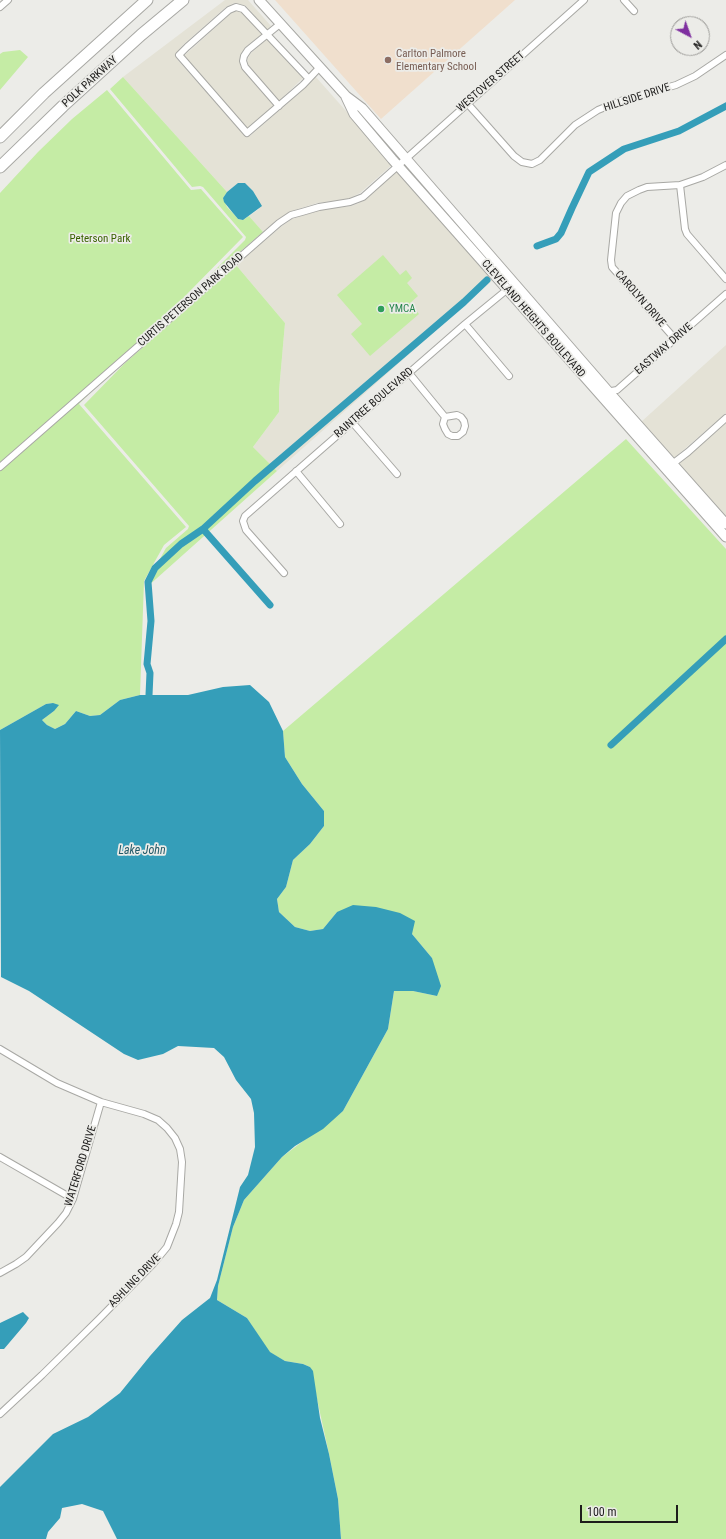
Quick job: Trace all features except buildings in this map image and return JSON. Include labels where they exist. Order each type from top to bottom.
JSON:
[{"type":"highway","name":"POLK PARKWAY","points":[[0,137],[44,94],[147,0]]},
{"type":"highway","name":"POLK PARKWAY","points":[[0,167],[75,96],[183,0]]},
{"type":"street","points":[[0,7],[8,0]]},
{"type":"street","name":"CLEVELAND HEIGHTS BOULEVARD","points":[[259,0],[346,96],[362,108],[511,286],[597,392],[726,538]]},
{"type":"street","name":"WESTOVER STREET","points":[[398,165],[584,0]]},
{"type":"street","points":[[624,0],[634,11]]},
{"type":"street","points":[[308,78],[243,9],[236,7],[229,10],[187,46],[179,55],[247,134],[279,106],[308,78],[320,66]]},
{"type":"street","points":[[279,106],[243,64],[244,56],[248,50],[280,24]]},
{"type":"street","name":"HILLSIDE DRIVE","points":[[467,103],[514,156],[522,162],[532,164],[540,160],[575,125],[589,116],[620,101],[676,85],[694,76],[726,55]]},
{"type":"street","name":"CLEVELAND HEIGHTS BOULEVARD","points":[[346,96],[354,114],[398,165],[608,391],[726,524]]},
{"type":"street","name":"CURTIS PETERSON PARK ROAD","points":[[0,467],[279,223],[291,215],[319,207],[355,200],[363,196],[398,165]]},
{"type":"street","name":"CAROLYN DRIVE","points":[[675,339],[612,267],[611,260],[616,213],[621,203],[627,196],[647,187],[680,185],[703,177],[726,165]]},
{"type":"street","points":[[680,185],[685,229],[687,234],[726,279]]},
{"type":"street","name":"RAINTREE BOULEVARD","points":[[284,573],[245,528],[243,521],[245,516],[464,324],[511,286]]},
{"type":"street","name":"EASTWAY DRIVE","points":[[597,392],[617,390],[726,294]]},
{"type":"street","points":[[464,324],[509,376]]},
{"type":"street","points":[[409,373],[445,417]]},
{"type":"street","points":[[664,467],[673,464],[726,418]]},
{"type":"street","points":[[352,422],[397,474]]},
{"type":"street","points":[[296,471],[340,524]]},
{"type":"street","name":"ASHLING DRIVE","points":[[0,1049],[57,1084],[101,1102],[144,1114],[158,1120],[175,1138],[180,1149],[182,1162],[179,1212],[167,1246],[153,1264],[42,1375],[1,1412]]},
{"type":"street","name":"WATERFORD DRIVE","points":[[0,1273],[16,1264],[36,1247],[66,1213],[73,1199],[101,1102]]},
{"type":"street","points":[[0,1157],[73,1199]]},
{"type":"shaded area","points":[[225,0],[248,0],[271,26],[267,30],[246,6],[234,3],[226,7],[184,44],[176,53],[176,58],[245,136],[250,136],[306,87],[315,76],[393,164],[360,193],[348,199],[317,203],[289,212],[263,232],[249,216],[259,209],[253,191],[245,183],[239,183],[227,192],[123,77]]},
{"type":"shaded area","name":"Carlton Palmore Elementary School","points":[[275,0],[515,0],[381,119]]},
{"type":"shaded area","points":[[237,10],[241,12],[262,34],[245,48],[241,55],[240,66],[274,106],[247,128],[184,56],[231,13]]},
{"type":"shaded area","points":[[267,39],[303,78],[279,101],[247,64],[251,53]]},
{"type":"shaded area","points":[[398,170],[494,279],[277,471],[253,447],[279,412],[279,391],[285,323],[236,265],[292,219],[320,210],[357,204],[365,200]]},
{"type":"shaded area","points":[[726,345],[726,413],[673,459],[641,422]]},
{"type":"shaded area","points":[[726,423],[726,519],[678,465]]},
{"type":"green space","points":[[20,50],[28,57],[0,90],[0,54],[3,52]]},
{"type":"green space","points":[[123,77],[227,192],[223,198],[227,207],[238,219],[243,220],[249,216],[263,232],[192,293],[245,240],[246,237],[203,187],[192,187],[110,89]]},
{"type":"green space","name":"Peterson Park","points":[[107,90],[191,190],[201,189],[243,237],[79,404],[186,527],[164,545],[144,581],[140,695],[120,700],[100,715],[90,716],[76,711],[65,724],[55,729],[47,725],[42,720],[54,711],[53,703],[46,704],[0,730],[0,193],[38,152],[72,119]]},
{"type":"green space","name":"YMCA","points":[[383,255],[400,275],[406,270],[412,278],[407,283],[418,296],[410,303],[419,314],[370,356],[351,334],[362,324],[337,295]]},
{"type":"green space","points":[[236,265],[285,323],[279,391],[279,412],[253,447],[277,471],[147,587],[147,582],[166,548],[188,529],[189,526],[84,405],[124,364]]},
{"type":"green space","points":[[626,439],[726,549],[726,1539],[341,1539],[338,1499],[310,1367],[303,1364],[285,1361],[269,1352],[247,1318],[217,1300],[218,1286],[233,1227],[244,1200],[282,1157],[343,1111],[388,1029],[394,991],[413,991],[437,996],[432,958],[412,934],[337,912],[323,929],[310,931],[295,927],[279,912],[277,899],[286,887],[293,860],[310,844],[324,826],[324,811],[302,784],[285,757],[283,731]]},
{"type":"water","points":[[238,183],[245,183],[253,191],[262,206],[243,220],[238,219],[224,202],[223,198],[227,192]]},
{"type":"water","name":"Lake John","points":[[250,685],[269,702],[283,731],[285,757],[302,784],[324,811],[324,826],[310,844],[293,860],[286,887],[277,899],[279,912],[295,927],[310,931],[323,929],[337,912],[353,905],[376,907],[400,913],[415,921],[412,934],[432,958],[441,986],[437,996],[413,991],[394,991],[388,1029],[343,1111],[323,1129],[295,1146],[282,1157],[244,1200],[233,1227],[218,1286],[217,1300],[247,1318],[270,1352],[285,1361],[303,1364],[310,1367],[313,1371],[320,1418],[338,1499],[341,1539],[117,1539],[103,1511],[82,1504],[62,1508],[60,1518],[48,1532],[46,1539],[0,1539],[0,1487],[53,1434],[88,1417],[120,1393],[182,1320],[210,1298],[217,1280],[240,1187],[248,1175],[255,1147],[254,1113],[251,1099],[236,1080],[224,1057],[214,1048],[178,1046],[163,1054],[138,1060],[124,1054],[29,991],[1,977],[0,730],[46,704],[53,703],[59,705],[42,720],[47,725],[55,729],[65,724],[76,711],[90,716],[100,715],[120,700],[140,695],[188,695],[223,687]]},
{"type":"water","points":[[23,1312],[29,1318],[26,1323],[4,1349],[0,1349],[0,1323]]},
{"type":"waterway","points":[[537,246],[556,239],[561,233],[589,172],[624,149],[679,131],[726,106]]},
{"type":"waterway","points":[[149,695],[150,673],[147,664],[151,621],[148,582],[155,568],[181,544],[203,529],[255,481],[464,302],[487,280]]},
{"type":"waterway","points":[[203,529],[270,605]]},
{"type":"waterway","points":[[611,745],[726,639]]},
{"type":"place","name":"Carlton Palmore Elementary School","points":[[388,60]]},
{"type":"place","name":"YMCA","points":[[381,309]]}]
